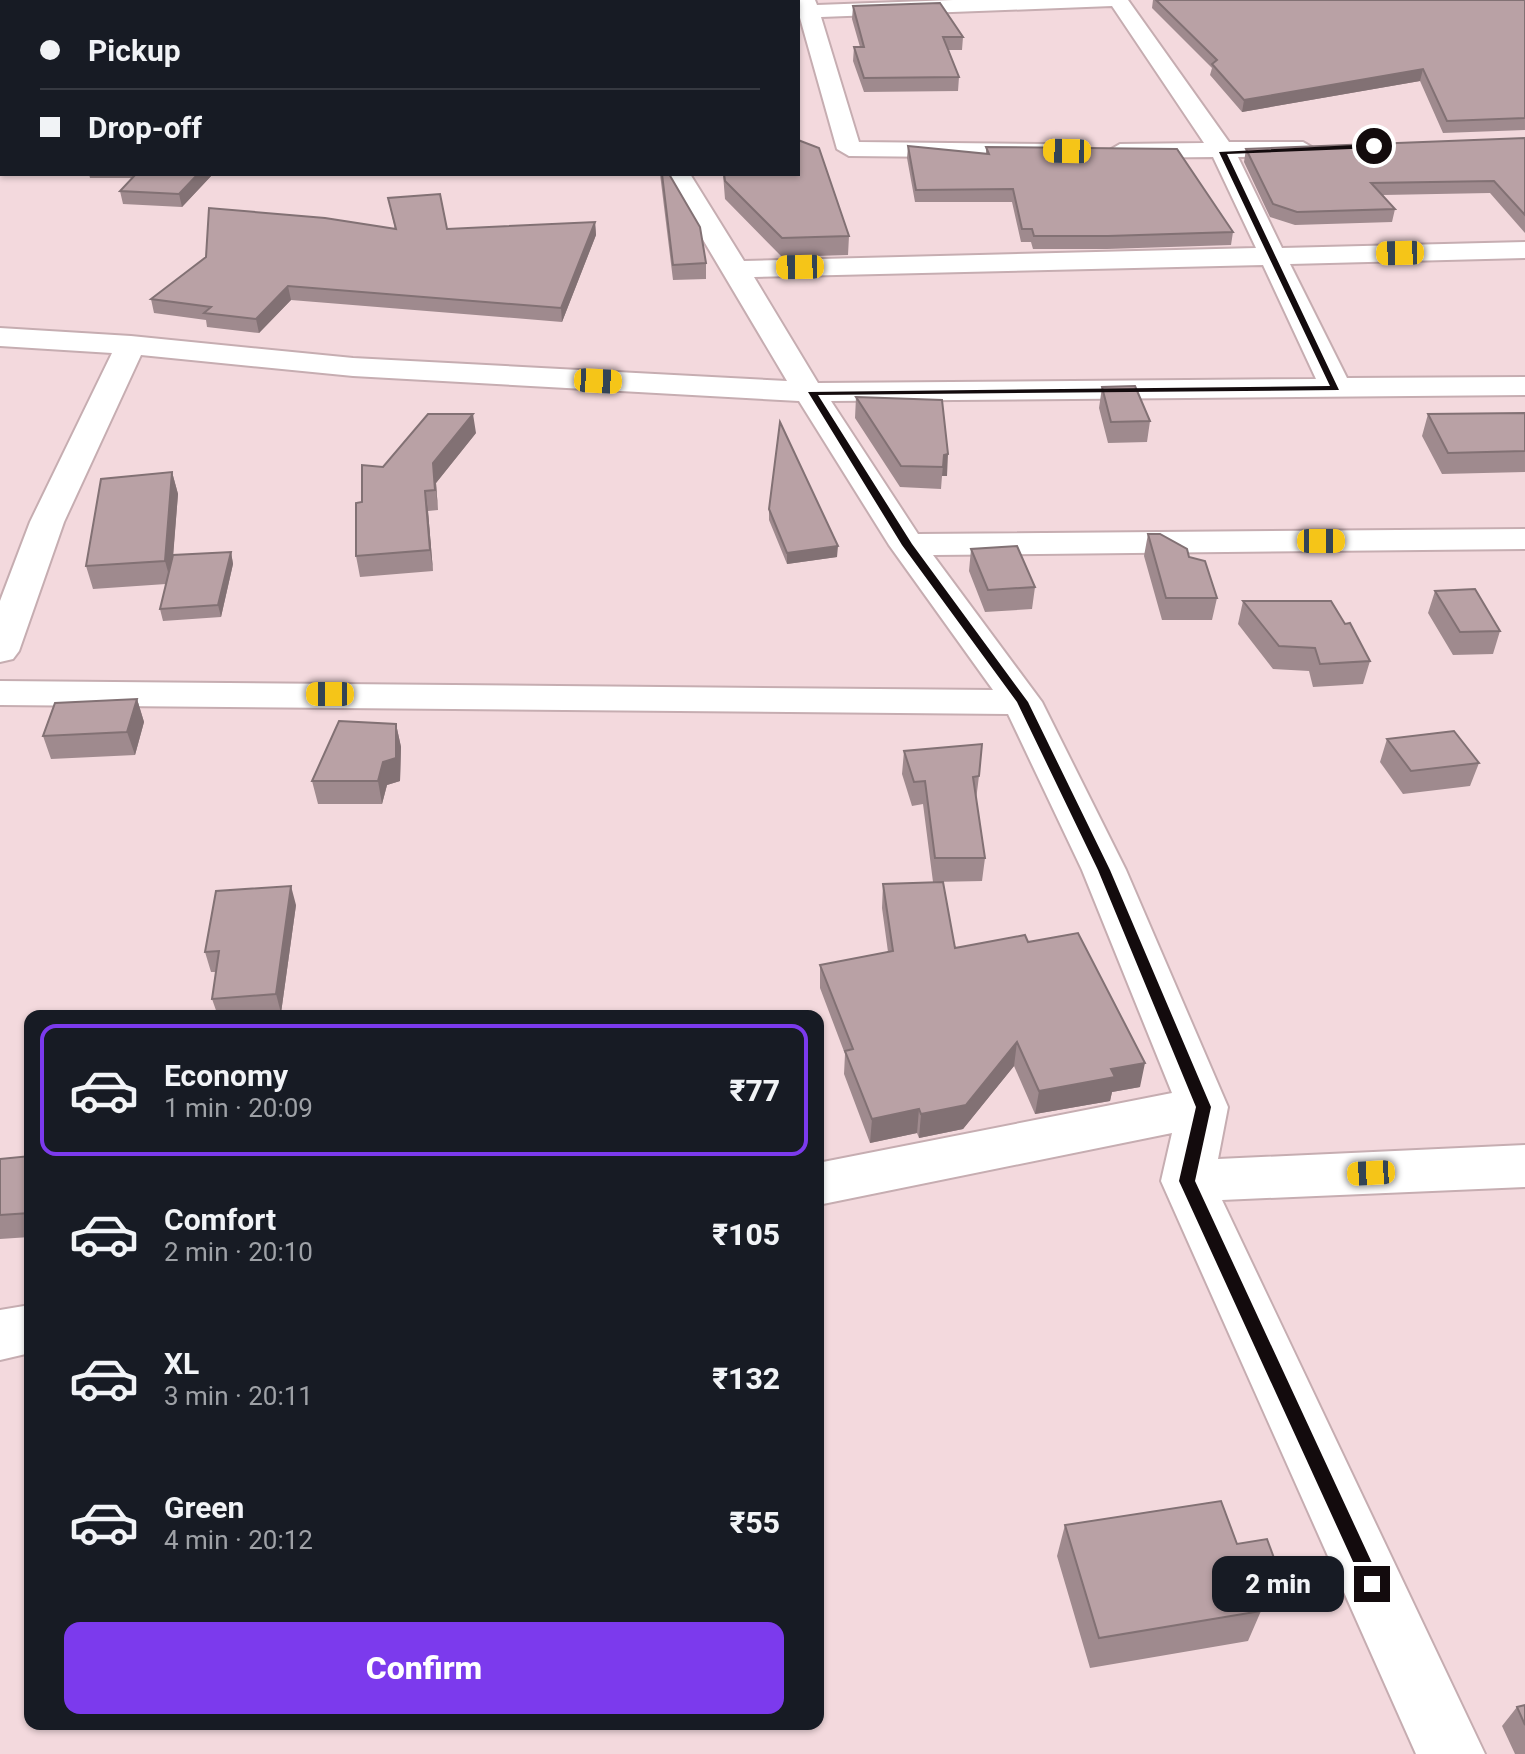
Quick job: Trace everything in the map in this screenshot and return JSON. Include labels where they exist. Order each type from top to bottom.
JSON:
[{"type":"street","points":[[1067,151],[849,149],[803,8],[1118,0],[1223,152],[1336,388]]},
{"type":"street","points":[[1098,151],[1223,152],[1334,148]]},
{"type":"street","points":[[678,176],[736,269],[756,309],[812,392],[907,545],[1022,702],[1104,870],[1203,1107],[1187,1181],[1451,1754]]},
{"type":"street","points":[[736,269],[1525,250]]},
{"type":"street","points":[[0,337],[131,345],[353,367],[812,392],[1525,386]]},
{"type":"street","points":[[0,651],[47,522],[131,345]]},
{"type":"street","points":[[907,545],[1525,539]]},
{"type":"street","points":[[0,693],[1022,702]]},
{"type":"street","points":[[824,1183],[1203,1107]]},
{"type":"street","points":[[1187,1181],[1525,1166]]},
{"type":"street","points":[[0,1335],[24,1330]]},
{"type":"building","points":[[1156,0],[1525,0],[1525,118],[1447,121],[1423,69],[1244,100],[1212,64],[1217,60]]},
{"type":"building","points":[[940,3],[963,37],[943,37],[959,77],[864,78],[854,47],[864,47],[853,6]]},
{"type":"building","points":[[1525,138],[1525,215],[1494,181],[1371,183],[1395,209],[1297,212],[1273,204],[1246,149]]},
{"type":"building","points":[[800,141],[819,148],[849,236],[782,238],[725,181],[724,176],[800,176]]},
{"type":"building","points":[[908,146],[989,154],[986,147],[1177,149],[1233,232],[1034,236],[1032,229],[1022,229],[1013,189],[916,190]]},
{"type":"building","points":[[134,176],[196,176],[179,194],[120,191]]},
{"type":"building","points":[[662,176],[670,176],[700,227],[706,263],[673,265]]},
{"type":"building","points":[[440,194],[447,229],[595,222],[561,308],[288,286],[256,319],[204,313],[211,307],[151,299],[206,257],[209,208],[325,218],[396,229],[388,198]]},
{"type":"building","points":[[1135,386],[1150,421],[1111,422],[1102,387]]},
{"type":"building","points":[[856,397],[942,400],[948,454],[944,455],[943,467],[901,466]]},
{"type":"building","points":[[1525,413],[1525,451],[1448,453],[1428,414]]},
{"type":"building","points":[[428,414],[473,414],[433,463],[435,490],[425,491],[430,550],[356,556],[356,503],[362,502],[362,465],[383,467]]},
{"type":"building","points":[[780,422],[838,546],[787,553],[769,509]]},
{"type":"building","points":[[172,472],[165,561],[86,566],[101,479]]},
{"type":"building","points":[[1148,534],[1160,534],[1187,549],[1189,557],[1205,561],[1217,598],[1166,598]]},
{"type":"building","points":[[1017,546],[1035,587],[988,590],[971,549]]},
{"type":"building","points":[[231,552],[218,605],[160,609],[173,555]]},
{"type":"building","points":[[1475,589],[1500,631],[1460,632],[1435,591]]},
{"type":"building","points":[[1243,601],[1331,601],[1345,624],[1350,623],[1370,661],[1320,664],[1315,648],[1279,646]]},
{"type":"building","points":[[137,699],[127,732],[43,736],[55,703]]},
{"type":"building","points":[[339,721],[396,724],[396,758],[383,762],[378,781],[312,781]]},
{"type":"building","points":[[1454,731],[1479,763],[1411,771],[1387,739]]},
{"type":"building","points":[[982,744],[979,776],[973,777],[985,858],[935,858],[925,781],[914,782],[904,751]]},
{"type":"building","points":[[943,882],[955,948],[1025,935],[1028,942],[1078,933],[1145,1063],[1111,1069],[1115,1077],[1039,1091],[1017,1042],[966,1105],[921,1114],[919,1109],[872,1119],[845,1051],[853,1049],[820,965],[893,951],[883,884]]},
{"type":"building","points":[[291,886],[276,994],[212,999],[219,951],[205,952],[216,891]]},
{"type":"building","points":[[24,1157],[24,1213],[0,1215],[0,1159]]},
{"type":"building","points":[[1221,1501],[1237,1544],[1267,1539],[1282,1580],[1251,1584],[1261,1611],[1099,1638],[1065,1525]]},
{"type":"building","points":[[1525,1705],[1525,1725],[1517,1707]]},
{"type":"route","points":[[1372,1584],[1187,1181],[1203,1107],[1104,870],[1022,702],[907,545],[812,392],[1336,388],[1223,152],[1374,146]]}]
